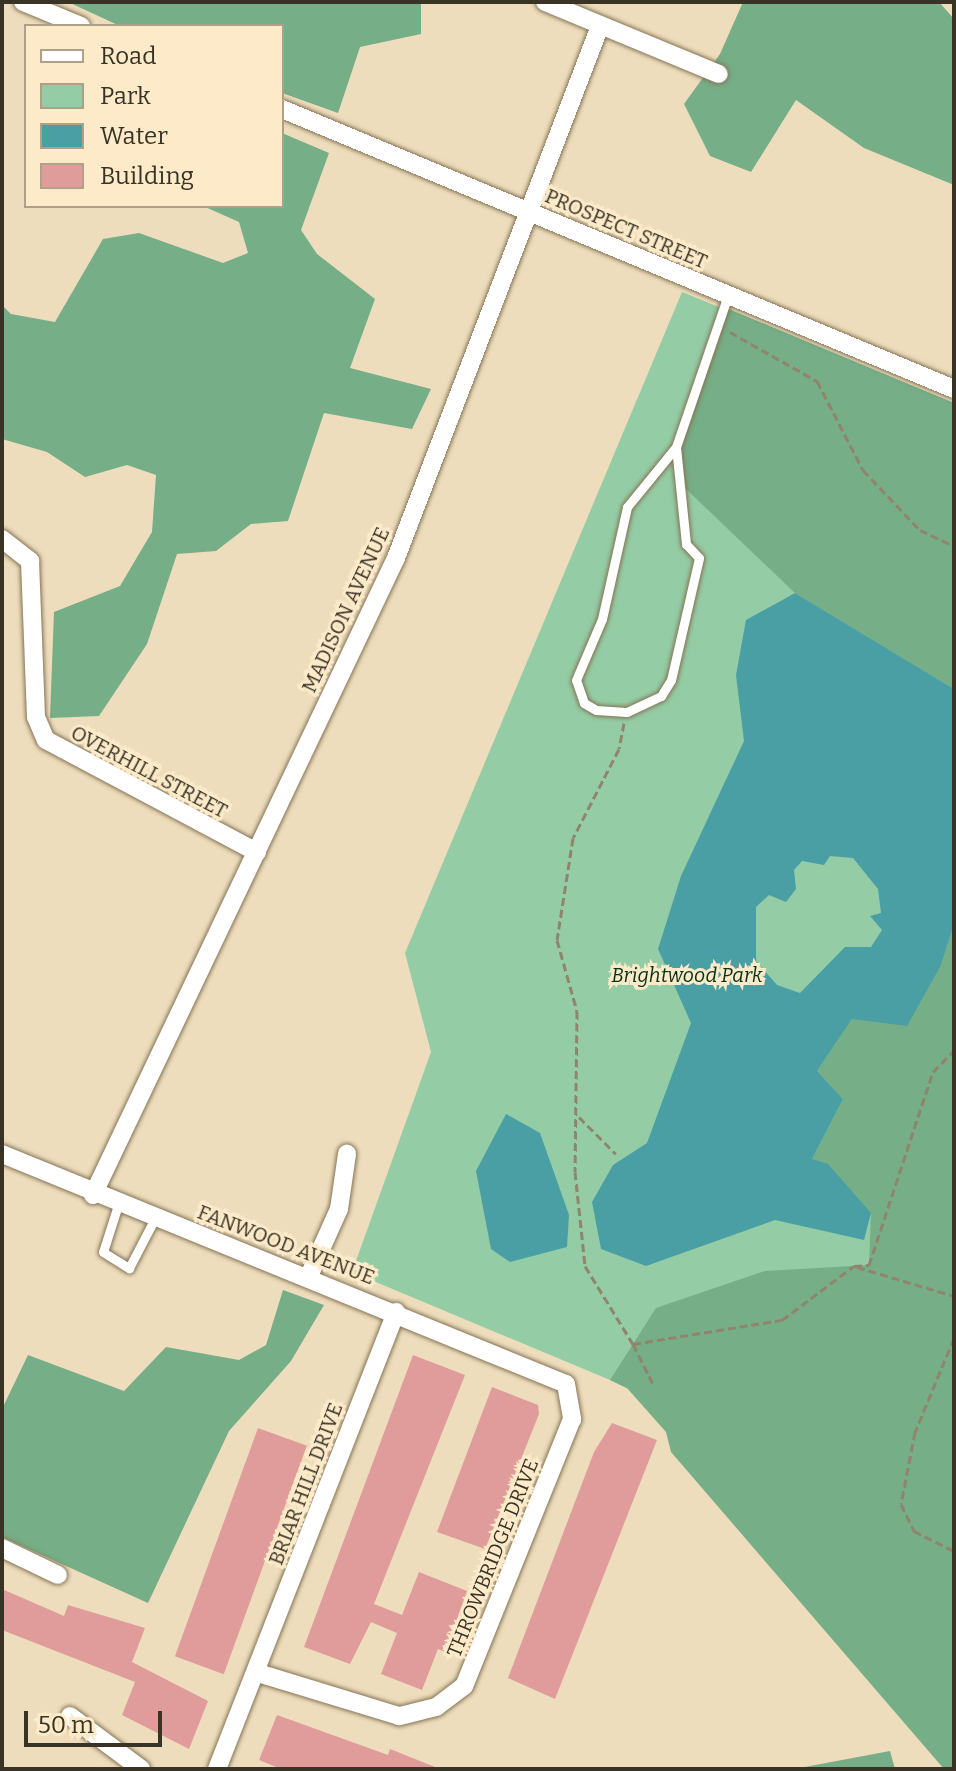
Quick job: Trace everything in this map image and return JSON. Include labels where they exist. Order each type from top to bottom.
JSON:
[{"type":"street","points":[[23,2],[76,24]]},
{"type":"street","points":[[545,2],[719,74]]},
{"type":"street","name":"MADISON AVENUE","points":[[93,1195],[396,558],[531,213],[600,26]]},
{"type":"street","name":"PROSPECT STREET","points":[[284,110],[954,389]]},
{"type":"street","name":"OVERHILL STREET","points":[[2,539],[30,561],[36,717],[46,740],[257,852]]},
{"type":"street","name":"FANWOOD AVENUE","points":[[2,1154],[93,1195],[309,1276],[555,1376]]},
{"type":"street","points":[[309,1276],[339,1209],[347,1154]]},
{"type":"street","name":"BRIAR HILL DRIVE","points":[[217,1769],[258,1673],[396,1312]]},
{"type":"street","name":"THROWBRIDGE DRIVE","points":[[258,1673],[399,1716],[436,1707],[464,1686],[572,1419],[571,1394],[555,1376]]},
{"type":"street","points":[[2,1548],[58,1575]]},
{"type":"street","points":[[70,1716],[141,1769]]},
{"type":"lane","points":[[676,447],[686,544],[699,558],[671,680],[661,696],[626,712],[584,703],[578,669],[602,619],[627,507],[676,447],[728,295]]},
{"type":"lane","points":[[118,1205],[103,1252],[129,1268],[155,1218]]},
{"type":"path","points":[[718,324],[817,381],[863,470],[920,530],[954,546]]},
{"type":"path","points":[[626,712],[619,749],[573,838],[561,891],[557,940],[577,1011],[579,1117],[575,1172],[585,1266],[633,1344],[654,1386]]},
{"type":"path","points":[[633,1344],[782,1320],[854,1266],[869,1265],[933,1072],[954,1050]]},
{"type":"path","points":[[579,1117],[616,1154]]},
{"type":"path","points":[[854,1266],[954,1296]]},
{"type":"path","points":[[954,1338],[915,1432],[901,1504],[914,1531],[954,1551]]},
{"type":"green space","points":[[68,2],[421,2],[421,34],[360,47],[338,113],[284,94],[284,24],[116,24]]},
{"type":"green space","points":[[743,2],[939,2],[954,19],[954,185],[864,148],[796,100],[751,172],[710,156],[684,104],[720,54]]},
{"type":"green space","points":[[284,134],[329,153],[301,230],[317,254],[375,299],[350,368],[431,389],[412,429],[324,413],[288,521],[251,524],[216,551],[177,554],[147,644],[99,716],[50,718],[54,612],[120,586],[152,532],[156,475],[127,465],[85,477],[47,452],[2,439],[2,305],[11,314],[55,322],[103,239],[139,233],[223,263],[248,253],[239,222],[208,208],[284,208]]},
{"type":"green space","name":"Brightwood Park","points":[[682,292],[954,403],[954,1550],[610,1380],[352,1272],[431,1052],[405,953]]},
{"type":"green space","points":[[724,307],[954,403],[954,689],[795,593],[685,488],[676,447]]},
{"type":"green space","points":[[954,924],[954,1769],[944,1769],[671,1452],[666,1432],[627,1388],[610,1380],[656,1308],[765,1271],[869,1265],[871,1213],[812,1159],[843,1099],[817,1071],[852,1019],[941,965]]},
{"type":"green space","points":[[283,1290],[324,1305],[291,1361],[229,1431],[148,1603],[2,1537],[2,1409],[28,1355],[124,1391],[166,1347],[239,1360],[266,1345]]},
{"type":"green space","points":[[890,1751],[895,1769],[794,1769]]},
{"type":"water","points":[[795,593],[954,689],[954,924],[941,965],[907,1026],[852,1019],[817,1071],[843,1099],[812,1159],[828,1164],[871,1213],[864,1240],[775,1220],[646,1266],[601,1249],[592,1202],[613,1165],[647,1143],[691,1023],[658,949],[681,876],[744,741],[736,675],[746,620]],"holes":[[[830,856],[853,858],[878,889],[881,913],[870,916],[882,930],[871,947],[845,947],[800,993],[777,985],[756,961],[756,907],[769,895],[786,902],[796,889],[794,870],[802,861],[824,865]]]},
{"type":"water","points":[[506,1114],[540,1133],[569,1215],[567,1247],[510,1262],[491,1249],[476,1171]]},
{"type":"building","points":[[413,1355],[465,1375],[374,1604],[402,1615],[419,1572],[467,1591],[445,1652],[438,1649],[422,1690],[381,1674],[397,1633],[371,1622],[350,1664],[304,1647]]},
{"type":"building","points":[[492,1387],[538,1405],[539,1414],[485,1549],[437,1532]]},
{"type":"building","points":[[612,1423],[657,1440],[555,1699],[508,1678],[594,1452]]},
{"type":"building","points":[[258,1428],[307,1446],[224,1674],[175,1656]]},
{"type":"building","points":[[2,1589],[64,1616],[68,1605],[145,1628],[132,1662],[208,1701],[189,1749],[122,1715],[135,1682],[2,1630]]},
{"type":"building","points":[[277,1715],[388,1755],[390,1749],[440,1769],[281,1769],[259,1760]]}]
